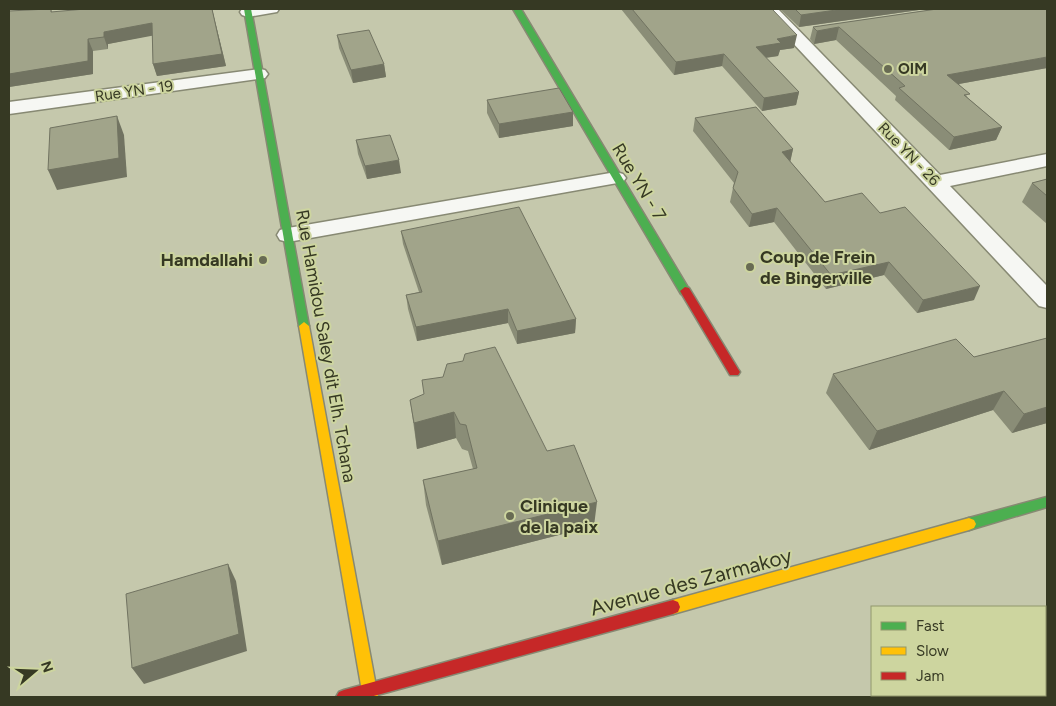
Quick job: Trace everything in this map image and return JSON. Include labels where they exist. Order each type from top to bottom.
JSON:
[{"type":"street","points":[[248,10],[271,9]]},
{"type":"street","name":"Rue YN - 7","points":[[517,9],[616,178],[734,372]]},
{"type":"street","name":"Rue YN - 26","points":[[769,9],[803,34],[936,182],[1047,300]]},
{"type":"street","name":"Rue Hamidou Saley dit Elh. Tchana","points":[[248,10],[371,693]]},
{"type":"street","name":"Rue YN - 19","points":[[9,108],[259,74]]},
{"type":"street","points":[[936,182],[1047,160]]},
{"type":"street","points":[[288,235],[616,178]]},
{"type":"street","name":"Avenue des Zarmakoy","points":[[344,697],[371,693],[1047,502]]},
{"type":"building","points":[[51,9],[51,12],[85,9],[212,9],[222,54],[153,64],[152,23],[104,32],[104,37],[88,39],[88,61],[9,74],[9,11]]},
{"type":"building","points":[[632,9],[772,9],[797,35],[777,39],[781,43],[756,47],[799,92],[764,98],[724,54],[676,62]]},
{"type":"building","points":[[795,9],[843,9],[801,15]]},
{"type":"building","points":[[937,9],[1047,9],[1047,57],[947,75],[970,94],[964,95],[1002,127],[954,137],[899,88],[905,86],[839,27],[817,31],[813,27]]},
{"type":"building","points":[[369,30],[384,64],[351,70],[337,35]]},
{"type":"building","points":[[559,88],[573,112],[499,124],[487,100]]},
{"type":"building","points":[[756,107],[793,149],[782,152],[825,202],[862,193],[880,213],[905,207],[980,286],[923,300],[889,262],[831,275],[777,208],[752,214],[733,188],[738,172],[695,118]]},
{"type":"building","points":[[117,116],[119,158],[48,170],[50,128]]},
{"type":"building","points":[[390,135],[399,160],[365,166],[356,140]]},
{"type":"building","points":[[1047,179],[1047,196],[1032,183]]},
{"type":"building","points":[[519,207],[576,319],[517,331],[508,309],[416,327],[406,295],[422,292],[401,231]]},
{"type":"building","points":[[1047,338],[1047,407],[1024,414],[1004,391],[877,431],[833,374],[956,339],[974,357]]},
{"type":"building","points":[[495,347],[547,451],[574,445],[597,502],[438,541],[423,480],[477,468],[466,425],[460,424],[454,412],[414,423],[410,400],[424,394],[422,380],[443,377],[447,364],[463,361],[465,354]]},
{"type":"building","points":[[228,564],[239,634],[132,668],[126,594]]},
{"type":"traffic: fast","points":[[247,9],[304,326]]},
{"type":"traffic: fast","points":[[517,9],[685,291]]},
{"type":"traffic: fast","points":[[969,524],[1047,502]]},
{"type":"traffic: slow","points":[[304,326],[371,697]]},
{"type":"traffic: slow","points":[[673,607],[969,524]]},
{"type":"traffic: jam","points":[[685,291],[734,372]]},
{"type":"traffic: jam","points":[[344,697],[673,607]]},
{"type":"place","name":"OIM","points":[[888,69]]},
{"type":"place","name":"Hamdallahi","points":[[263,260]]},
{"type":"place","name":"Coup de Frein de Bingerville","points":[[750,267]]},
{"type":"place","name":"Clinique de la paix","points":[[510,516]]}]
